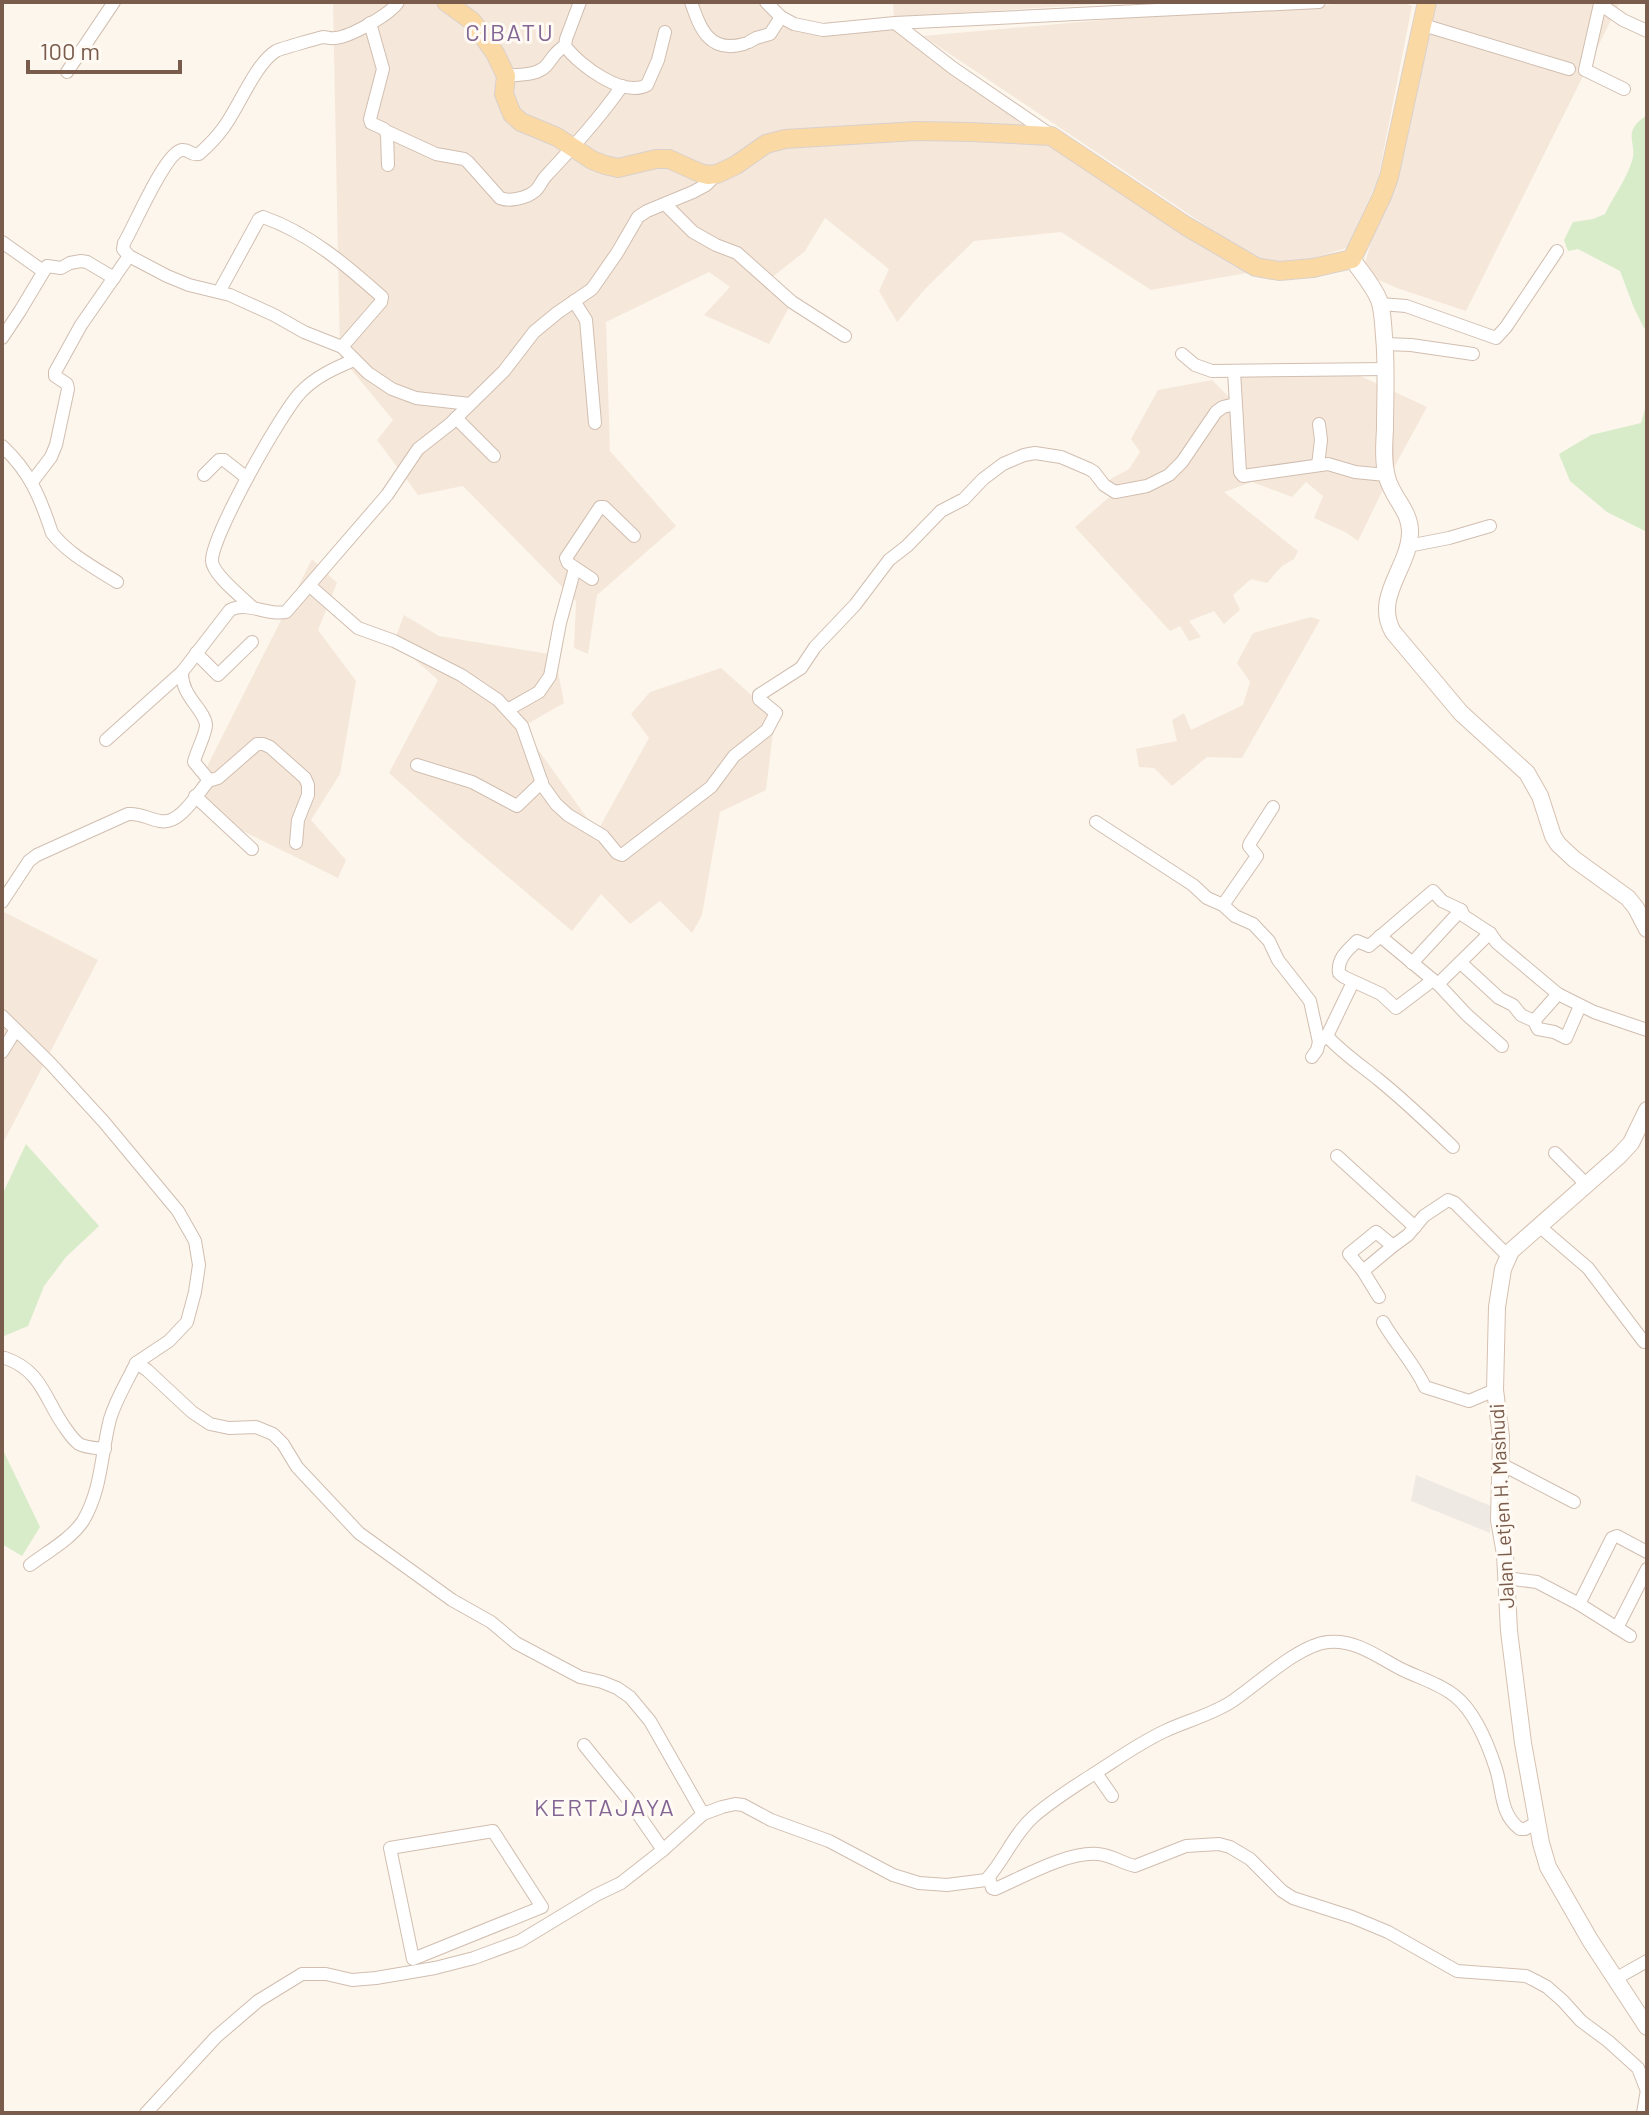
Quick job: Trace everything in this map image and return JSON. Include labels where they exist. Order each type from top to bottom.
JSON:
[{"type":"main road","points":[[446,2],[472,21],[495,53],[506,76],[504,94],[512,114],[521,122],[605,165],[618,168],[669,159],[708,175],[736,165],[766,144],[785,139],[917,131],[1051,136],[1175,219],[1256,267],[1279,271],[1352,259]]},
{"type":"main road","points":[[1352,259],[1389,177],[1427,2]]},
{"type":"main road","points":[[1352,259],[1381,304],[1386,369],[1386,475],[1408,516],[1410,537],[1387,605],[1387,621],[1442,693],[1527,773],[1540,796],[1558,844],[1628,898],[1647,929]]},
{"type":"main road","points":[[1508,1256],[1631,1143],[1647,1110]]},
{"type":"main road","name":"Jalan Letjen H. Mashudi","points":[[1508,1256],[1497,1307],[1495,1390],[1501,1437],[1499,1520],[1505,1554],[1509,1631],[1541,1843],[1553,1878],[1647,2027]]},
{"type":"street","points":[[67,72],[114,2]]},
{"type":"street","points":[[398,2],[393,10],[341,37],[321,37],[271,54],[212,142],[196,156],[178,151],[162,170],[123,249],[129,256],[167,276],[230,295],[314,337],[342,347],[379,382],[404,395],[470,404]]},
{"type":"street","points":[[565,46],[580,2]]},
{"type":"street","points":[[691,2],[701,30],[707,37],[730,46],[770,34],[781,17]]},
{"type":"street","points":[[766,2],[781,17],[794,24],[823,30],[895,23],[1319,2]]},
{"type":"street","points":[[1624,89],[1585,70],[1601,3],[1623,20],[1647,31]]},
{"type":"street","points":[[370,23],[383,75],[371,123],[436,154],[464,159],[504,201],[536,191],[622,86]]},
{"type":"street","points":[[895,23],[953,68],[1051,136]]},
{"type":"street","points":[[1423,25],[1569,69]]},
{"type":"street","points":[[565,46],[610,82],[639,88],[647,85],[665,32]]},
{"type":"street","points":[[506,76],[538,72],[558,49],[565,46]]},
{"type":"street","points":[[386,131],[388,165]]},
{"type":"street","points":[[106,740],[182,672],[230,610],[238,606],[275,614],[286,612],[387,495],[418,449],[456,418],[504,371],[534,332],[592,289],[638,217],[706,185],[717,174]]},
{"type":"street","points":[[665,204],[693,232],[737,253],[792,302],[845,336]]},
{"type":"street","points":[[219,292],[259,219],[263,217],[279,222],[318,245],[382,297],[342,347]]},
{"type":"street","points":[[2,242],[43,271]]},
{"type":"street","points":[[1381,304],[1406,306],[1496,338],[1557,251]]},
{"type":"street","points":[[32,482],[56,445],[68,386],[55,376],[55,372],[81,325],[129,256]]},
{"type":"street","points":[[2,338],[47,266],[61,268],[70,263],[87,262],[114,278]]},
{"type":"street","points":[[574,301],[586,320],[595,423]]},
{"type":"street","points":[[1385,344],[1473,354]]},
{"type":"street","points":[[1182,354],[1187,360],[1212,371],[1386,369]]},
{"type":"street","points":[[254,609],[217,573],[212,559],[228,513],[278,424],[300,392],[354,360]]},
{"type":"street","points":[[1234,371],[1240,472],[1243,476],[1328,464],[1355,472],[1386,475]]},
{"type":"street","points":[[310,586],[358,628],[394,641],[461,675],[509,709],[522,726],[542,782],[561,809],[603,836],[622,855],[711,787],[734,756],[763,734],[776,713],[759,699],[759,695],[801,668],[815,647],[855,605],[889,560],[941,511],[968,496],[983,479],[1013,459],[1035,453],[1061,457],[1089,469],[1115,492],[1147,486],[1169,475],[1179,465],[1216,412],[1235,404]]},
{"type":"street","points":[[456,418],[494,456]]},
{"type":"street","points":[[1318,465],[1319,424]]},
{"type":"street","points":[[2,446],[16,459],[32,482],[56,538],[117,582]]},
{"type":"street","points":[[204,475],[219,460],[224,460],[247,478]]},
{"type":"street","points":[[592,579],[568,563],[566,558],[601,506],[619,519],[634,536]]},
{"type":"street","points":[[1408,546],[1490,526]]},
{"type":"street","points":[[509,709],[539,692],[550,676],[575,568]]},
{"type":"street","points":[[196,653],[218,675],[252,642]]},
{"type":"street","points":[[182,672],[183,685],[205,721],[194,762],[208,781]]},
{"type":"street","points":[[2,902],[29,861],[37,855],[128,814],[170,821],[180,814],[208,781],[218,778],[257,744],[270,747],[305,778],[308,785],[308,795],[298,820],[296,843]]},
{"type":"street","points":[[417,765],[472,782],[517,806],[542,782]]},
{"type":"street","points":[[195,796],[252,849]]},
{"type":"street","points":[[1223,905],[1257,856],[1249,846],[1273,807]]},
{"type":"street","points":[[1096,822],[1193,885],[1207,898],[1253,924],[1269,941],[1278,960],[1310,1001],[1323,1039],[1344,1051],[1378,1079],[1453,1147]]},
{"type":"street","points":[[1490,933],[1461,963],[1396,1008],[1381,994],[1339,973],[1338,966],[1344,954],[1357,941],[1369,946],[1433,891],[1442,901],[1461,910],[1464,916],[1490,933],[1497,943],[1558,994],[1580,1006],[1647,1030]]},
{"type":"street","points":[[1412,963],[1461,910]]},
{"type":"street","points":[[1380,936],[1436,982],[1502,1046]]},
{"type":"street","points":[[1461,963],[1499,998],[1534,1021],[1538,1029],[1566,1038],[1580,1006]]},
{"type":"street","points":[[1312,1057],[1353,982]]},
{"type":"street","points":[[1534,1021],[1558,994]]},
{"type":"street","points":[[2,1016],[104,1122],[178,1211],[195,1241],[199,1265],[187,1322],[169,1341],[136,1363],[118,1396],[96,1491],[82,1523],[30,1565]]},
{"type":"street","points":[[2,1052],[15,1031]]},
{"type":"street","points":[[1555,1153],[1587,1185]]},
{"type":"street","points":[[1337,1156],[1415,1227]]},
{"type":"street","points":[[1363,1271],[1408,1235],[1424,1216],[1448,1200],[1455,1203],[1508,1256]]},
{"type":"street","points":[[1539,1226],[1588,1268],[1644,1342]]},
{"type":"street","points":[[1379,1297],[1349,1254],[1376,1232],[1393,1246]]},
{"type":"street","points":[[1383,1322],[1394,1343],[1417,1369],[1425,1387],[1469,1401],[1495,1390]]},
{"type":"street","points":[[5,1358],[21,1364],[33,1375],[74,1439],[85,1446],[105,1449]]},
{"type":"street","points":[[136,1363],[210,1424],[229,1428],[256,1427],[273,1434],[297,1467],[359,1533],[452,1600],[491,1622],[516,1643],[580,1677],[602,1682],[630,1697],[650,1721],[703,1814]]},
{"type":"street","points":[[1501,1464],[1574,1502]]},
{"type":"street","points":[[1579,1604],[1612,1538],[1617,1536],[1647,1552]]},
{"type":"street","points":[[1617,1628],[1647,1569]]},
{"type":"street","points":[[1506,1578],[1537,1582],[1630,1636]]},
{"type":"street","points":[[991,1883],[1030,1819],[1058,1797],[1143,1742],[1226,1705],[1298,1654],[1329,1641],[1344,1642],[1370,1651],[1457,1697],[1482,1735],[1497,1771],[1503,1804],[1511,1823],[1525,1829],[1538,1822]]},
{"type":"street","points":[[584,1745],[627,1798],[663,1850]]},
{"type":"street","points":[[1096,1773],[1112,1796]]},
{"type":"street","points":[[146,2113],[216,2037],[258,2001],[302,1974],[312,1972],[352,1980],[416,1965],[474,1958],[520,1941],[621,1883],[703,1814],[722,1807],[743,1805],[771,1820],[829,1841],[893,1875],[919,1883],[991,1883]]},
{"type":"street","points":[[493,1831],[542,1907],[416,1965],[393,1897],[390,1848],[493,1831]]},
{"type":"street","points":[[991,1883],[995,1889],[1063,1860],[1091,1854],[1111,1856],[1135,1866],[1186,1846],[1219,1844],[1250,1859],[1293,1898],[1388,1932],[1457,1971],[1526,1976],[1547,1987],[1581,2021],[1638,2068],[1647,2090],[1643,2113]]},
{"type":"street","points":[[1615,1979],[1647,1961]]},
{"type":"shaded area","points":[[333,2],[767,2],[814,31],[895,24],[1252,272],[1151,290],[1061,232],[974,241],[926,288],[897,322],[879,291],[889,269],[825,218],[805,251],[770,279],[792,302],[769,344],[704,315],[730,287],[709,272],[606,322],[610,451],[676,526],[597,595],[588,654],[574,648],[576,601],[463,486],[418,495],[377,440],[393,420],[340,356]]},
{"type":"shaded area","points":[[893,2],[1133,2],[894,17]]},
{"type":"shaded area","points":[[1403,2],[1412,6],[1378,179],[1347,248],[1272,270],[923,36],[1159,15]]},
{"type":"shaded area","points":[[1435,2],[1620,2],[1466,311],[1362,273],[1412,102]]},
{"type":"shaded area","points":[[1234,371],[1350,371],[1427,407],[1358,541],[1314,518],[1323,496],[1306,482],[1292,497],[1252,482],[1224,492],[1298,551],[1294,559],[1282,566],[1267,583],[1251,579],[1233,595],[1240,610],[1224,624],[1214,611],[1189,621],[1201,637],[1189,641],[1180,626],[1170,631],[1075,527],[1115,492],[1109,480],[1129,469],[1140,452],[1131,439],[1158,390],[1212,380],[1235,403]]},
{"type":"shaded area","points":[[312,559],[337,583],[318,630],[356,681],[340,774],[311,820],[346,860],[338,878],[188,804]]},
{"type":"shaded area","points":[[404,615],[439,636],[555,655],[564,703],[522,727],[597,832],[649,738],[631,714],[650,692],[721,668],[775,716],[766,790],[720,812],[702,915],[692,933],[660,901],[630,924],[601,894],[572,931],[389,773],[438,680],[394,641]]},
{"type":"shaded area","points":[[1311,617],[1320,620],[1242,758],[1207,757],[1172,786],[1154,768],[1139,767],[1136,749],[1177,741],[1172,720],[1184,713],[1191,730],[1243,705],[1250,682],[1237,663],[1253,633]]},
{"type":"shaded area","points":[[2,911],[98,960],[2,1145]]},
{"type":"shaded area","points":[[1416,1475],[1491,1506],[1490,1533],[1411,1501]]},
{"type":"green space","points":[[1647,115],[1647,329],[1634,308],[1620,271],[1578,249],[1568,251],[1564,240],[1573,222],[1605,214],[1632,161],[1634,127]]},
{"type":"green space","points":[[1647,386],[1647,532],[1607,512],[1570,481],[1559,454],[1591,435],[1641,423]]},
{"type":"green space","points":[[26,1144],[99,1226],[66,1257],[44,1286],[28,1326],[2,1337],[2,1195]]},
{"type":"green space","points":[[2,1448],[40,1527],[22,1556],[2,1544]]},
{"type":"district","name":"CIBATU","points":[[510,33]]},
{"type":"district","name":"KERTAJAYA","points":[[605,1808]]}]
